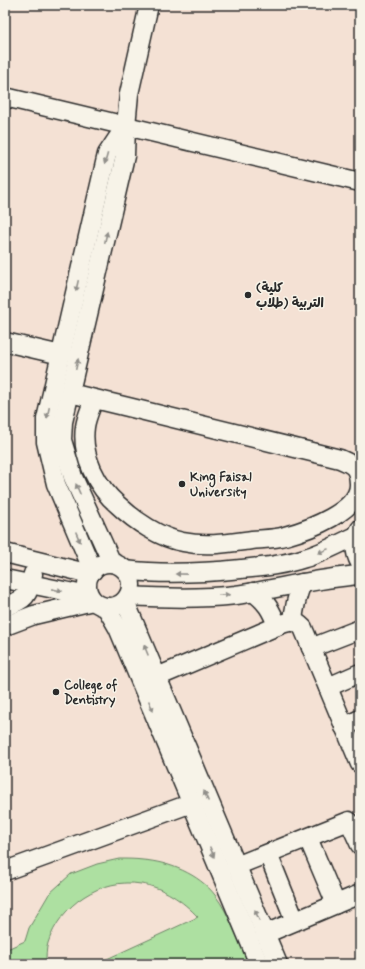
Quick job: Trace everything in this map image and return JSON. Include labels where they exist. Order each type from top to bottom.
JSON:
[{"type":"street","points":[[5,579],[96,602],[120,605],[127,598],[131,582],[129,575],[118,566],[94,524],[73,477],[62,440],[63,422],[125,156],[129,94],[146,6]]},
{"type":"street","points":[[5,97],[360,182]]},
{"type":"street","points":[[92,572],[56,484],[46,442],[46,419],[107,154],[126,126]]},
{"type":"street","points":[[5,342],[61,355]]},
{"type":"street","points":[[70,393],[94,398],[340,459],[352,464],[358,472],[359,486],[354,500],[344,510],[326,521],[285,536],[207,545],[182,542],[157,532],[131,517],[112,500],[102,486],[89,463],[84,443],[85,426],[94,398]]},
{"type":"street","points":[[359,532],[356,541],[356,551],[360,563]]},
{"type":"street","points":[[259,964],[118,628],[96,602],[87,588],[87,582],[92,572],[99,566],[106,563],[152,573],[200,573],[269,566],[304,559],[329,549],[359,532]]},
{"type":"street","points":[[250,540],[254,568]]},
{"type":"street","points":[[199,544],[200,573]]},
{"type":"street","points":[[5,553],[92,572]]},
{"type":"street","points":[[5,607],[19,602],[27,596],[37,560]]},
{"type":"street","points":[[127,598],[234,595],[346,576],[360,575]]},
{"type":"street","points":[[285,624],[294,610],[302,583]]},
{"type":"street","points":[[253,592],[262,599],[272,613],[285,624]]},
{"type":"street","points":[[127,598],[157,677],[278,964]]},
{"type":"street","points":[[5,626],[34,615],[96,602]]},
{"type":"street","points":[[157,677],[285,624],[298,622],[303,628],[328,687],[352,723],[360,764]]},
{"type":"street","points":[[312,648],[360,629]]},
{"type":"street","points":[[328,687],[360,673]]},
{"type":"street","points":[[5,871],[192,803]]},
{"type":"street","points":[[236,866],[350,821],[360,845]]},
{"type":"street","points":[[308,838],[336,904]]},
{"type":"street","points":[[268,854],[295,921]]},
{"type":"street","points":[[265,934],[360,894]]},
{"type":"shaded area","name":"King Faisal University","points":[[5,5],[360,5],[360,964],[5,964]]},
{"type":"green space","points":[[119,859],[163,863],[183,870],[201,881],[215,895],[220,903],[249,964],[96,964],[198,917],[179,900],[157,888],[141,884],[126,883],[111,885],[97,890],[72,906],[54,929],[47,945],[46,964],[10,964],[5,954],[5,950],[25,941],[29,928],[49,894],[71,874],[97,864]]},
{"type":"place","name":"(كلية التربية (طلاب","points":[[248,295]]},
{"type":"place","name":"King Faisal University","points":[[182,484]]},
{"type":"place","name":"College of Dentistry","points":[[56,692]]}]
